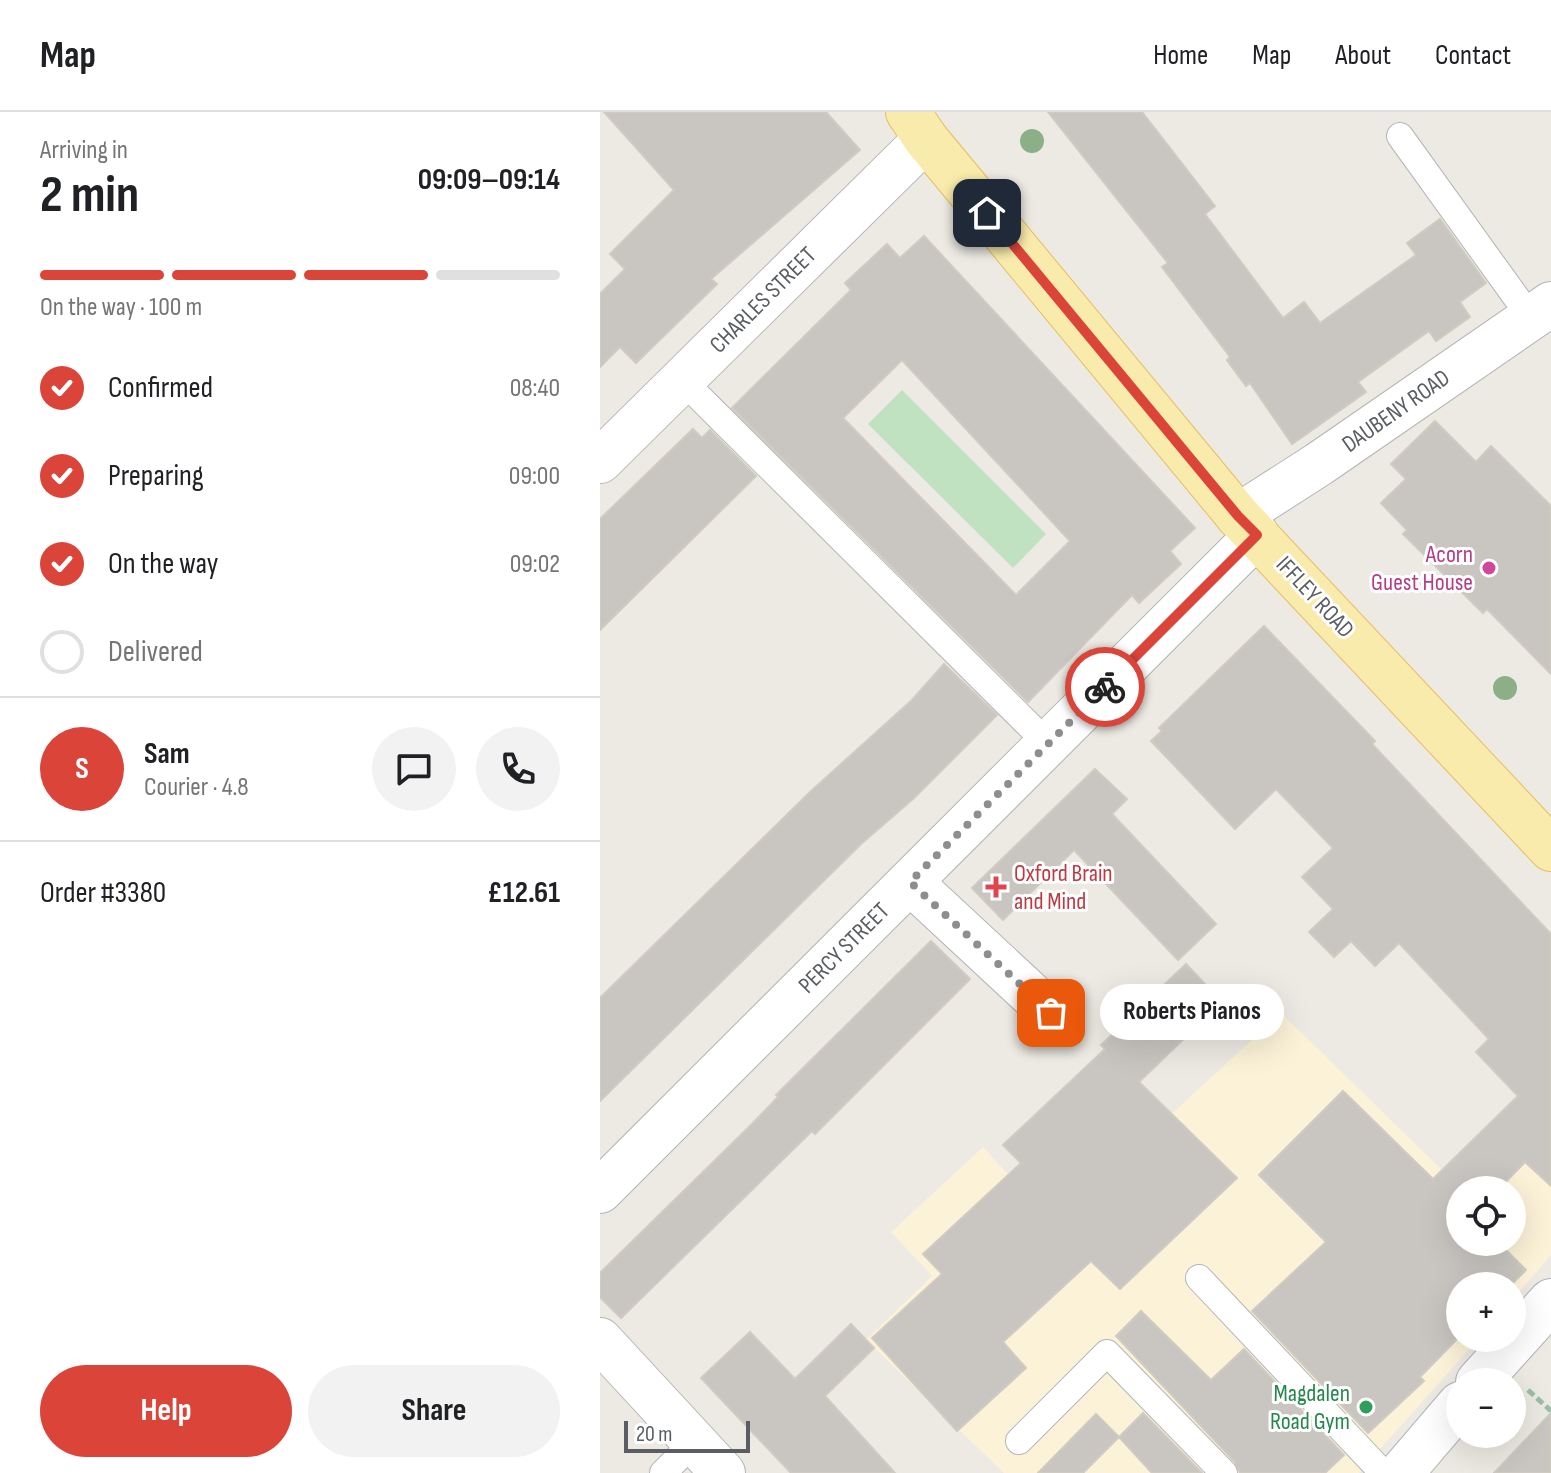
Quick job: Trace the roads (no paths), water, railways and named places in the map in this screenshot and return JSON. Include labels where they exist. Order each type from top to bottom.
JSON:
[{"type":"main road","name":"IFFLEY ROAD","points":[[917,126],[1247,526],[1551,849]]},
{"type":"street","name":"CHARLES STREET","points":[[600,461],[682,380],[917,126]]},
{"type":"street","name":"DAUBENY ROAD","points":[[1247,526],[1319,464],[1541,311]]},
{"type":"street","name":"PERCY STREET","points":[[600,1191],[1048,744],[1247,526]]},
{"type":"street","points":[[910,882],[1051,1013]]},
{"type":"street","points":[[1491,1368],[1551,1301]]},
{"type":"street","points":[[600,1340],[709,1458]]},
{"type":"street","points":[[1401,1473],[1446,1420]]},
{"type":"lane","points":[[1400,136],[1541,311]]},
{"type":"lane","points":[[682,380],[1048,744]]},
{"type":"lane","points":[[1199,1278],[1383,1473]]},
{"type":"lane","points":[[1019,1441],[1107,1353],[1224,1473]]},
{"type":"lane","points":[[663,1473],[709,1458]]},
{"type":"place","name":"Acorn Guest House","points":[[1489,568]]},
{"type":"place","name":"Oxford Brain and Mind","points":[[996,887]]},
{"type":"place","name":"Roberts Pianos","points":[[1051,1013]]},
{"type":"place","name":"Magdalen Road Gym","points":[[1366,1407]]}]
